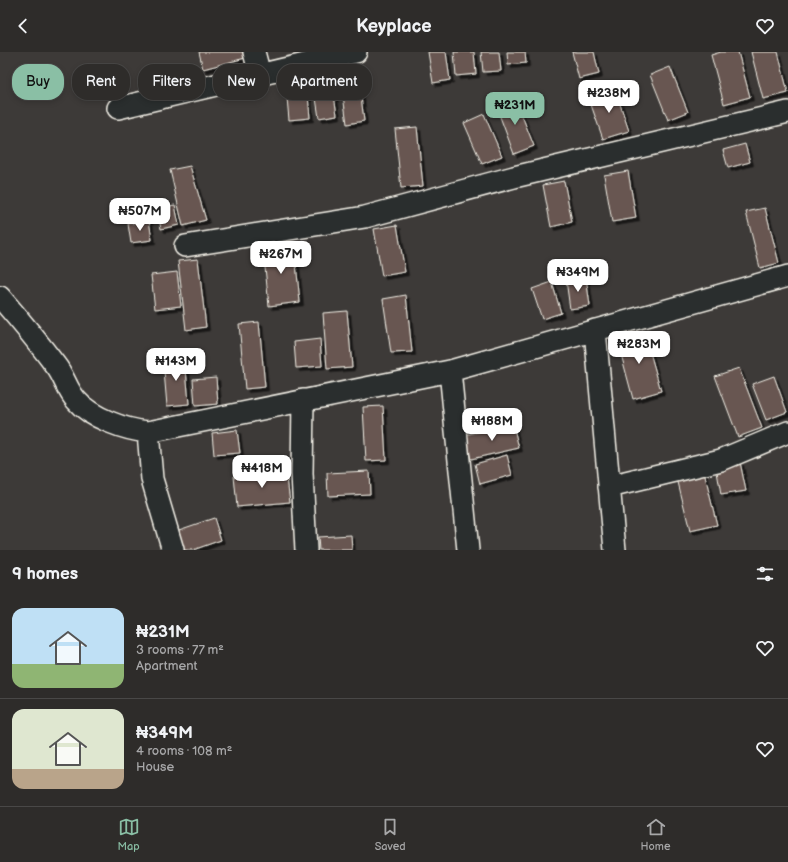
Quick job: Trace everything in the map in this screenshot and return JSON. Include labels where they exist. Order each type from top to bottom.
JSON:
[{"type":"street","points":[[254,52],[257,64]]},
{"type":"street","points":[[269,73],[356,52]]},
{"type":"street","points":[[118,108],[213,86]]},
{"type":"street","points":[[186,246],[365,217],[514,177],[788,112]]},
{"type":"street","points":[[0,297],[58,368],[76,401],[94,414],[113,423],[130,430],[148,432],[450,371],[788,276]]},
{"type":"street","points":[[595,330],[615,550]]},
{"type":"street","points":[[450,371],[468,550]]},
{"type":"street","points":[[303,400],[302,474],[306,550]]},
{"type":"street","points":[[148,432],[152,479],[173,550]]},
{"type":"street","points":[[610,488],[721,460],[788,432]]},
{"type":"building","points":[[199,52],[252,52],[253,56],[222,64],[213,64],[213,66],[205,68],[205,64],[202,64]]},
{"type":"building","points":[[428,52],[446,52],[450,80],[433,83]]},
{"type":"building","points":[[454,52],[474,52],[476,74],[456,76]]},
{"type":"building","points":[[481,52],[499,52],[501,71],[483,72]]},
{"type":"building","points":[[507,52],[525,52],[526,63],[508,65]]},
{"type":"building","points":[[572,52],[594,52],[599,74],[579,79]]},
{"type":"building","points":[[721,52],[738,52],[750,97],[724,104],[711,55]]},
{"type":"building","points":[[751,52],[778,52],[788,93],[763,99]]},
{"type":"building","points":[[670,67],[688,112],[668,120],[650,75]]},
{"type":"building","points":[[615,89],[629,131],[603,139],[589,99]]},
{"type":"building","points":[[515,98],[534,146],[514,154],[496,106]]},
{"type":"building","points":[[287,100],[308,100],[310,118],[289,120]]},
{"type":"building","points":[[316,100],[335,100],[337,115],[319,118]]},
{"type":"building","points":[[344,100],[361,100],[364,121],[347,124]]},
{"type":"building","points":[[484,114],[502,156],[482,164],[464,123]]},
{"type":"building","points":[[417,127],[423,186],[401,188],[395,129]]},
{"type":"building","points":[[745,144],[750,162],[728,168],[723,150]]},
{"type":"building","points":[[190,166],[206,220],[183,226],[170,170]]},
{"type":"building","points":[[628,171],[636,218],[612,222],[604,175]]},
{"type":"building","points":[[564,181],[572,222],[551,227],[543,185]]},
{"type":"building","points":[[175,205],[179,225],[161,229],[157,208]]},
{"type":"building","points":[[765,208],[779,263],[760,268],[746,212]]},
{"type":"building","points":[[149,220],[152,240],[131,243],[128,224]]},
{"type":"building","points":[[397,225],[405,272],[382,276],[374,229]]},
{"type":"building","points":[[294,245],[300,302],[269,306],[263,248]]},
{"type":"building","points":[[198,259],[206,327],[186,330],[178,261]]},
{"type":"building","points":[[177,272],[181,306],[155,309],[151,275]]},
{"type":"building","points":[[586,277],[590,306],[570,309],[566,280]]},
{"type":"building","points":[[552,282],[561,313],[542,319],[532,289]]},
{"type":"building","points":[[406,295],[412,352],[391,353],[383,299]]},
{"type":"building","points":[[347,311],[352,367],[327,369],[323,313]]},
{"type":"building","points":[[259,322],[265,387],[245,389],[239,324]]},
{"type":"building","points":[[644,331],[661,391],[633,399],[617,339]]},
{"type":"building","points":[[320,339],[322,366],[296,368],[294,342]]},
{"type":"building","points":[[185,357],[189,404],[167,406],[163,359]]},
{"type":"building","points":[[739,368],[762,428],[738,437],[715,376]]},
{"type":"building","points":[[774,376],[787,412],[766,420],[752,384]]},
{"type":"building","points":[[216,377],[218,404],[195,406],[193,379]]},
{"type":"building","points":[[383,406],[386,460],[366,461],[363,407]]},
{"type":"building","points":[[513,425],[519,448],[471,459],[464,435]]},
{"type":"building","points":[[237,430],[240,453],[214,455],[212,433]]},
{"type":"building","points":[[507,455],[512,475],[480,484],[475,464]]},
{"type":"building","points":[[740,462],[746,491],[721,495],[716,466]]},
{"type":"building","points":[[286,470],[290,502],[237,507],[234,476]]},
{"type":"building","points":[[369,471],[370,494],[328,496],[327,473]]},
{"type":"building","points":[[704,472],[717,525],[690,531],[677,478]]},
{"type":"building","points":[[214,518],[221,540],[193,550],[179,550],[173,532]]},
{"type":"building","points":[[351,535],[352,550],[319,550],[318,537]]}]
